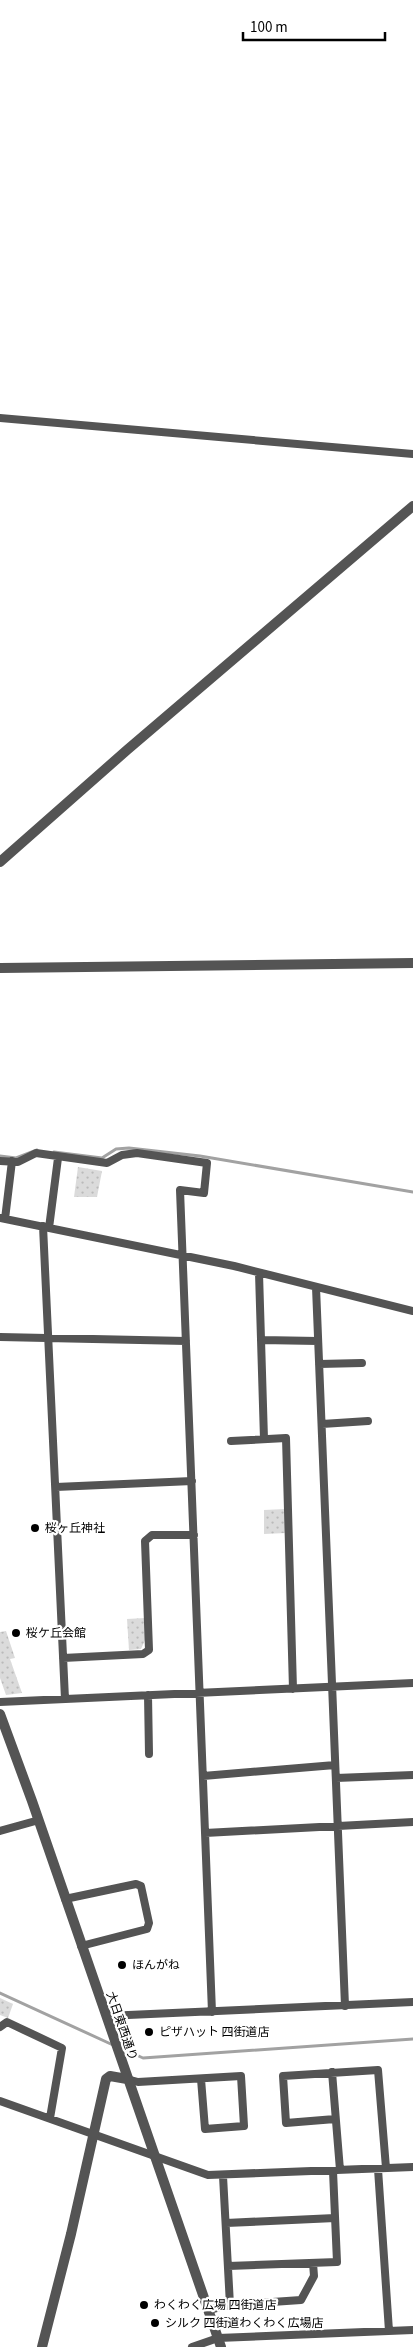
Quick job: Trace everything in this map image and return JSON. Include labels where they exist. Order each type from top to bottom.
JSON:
[{"type":"street","points":[[0,418],[413,454]]},
{"type":"street","points":[[0,862],[127,750],[413,506]]},
{"type":"street","points":[[0,968],[413,962]]},
{"type":"street","points":[[0,1160],[18,1162],[36,1153],[100,1164],[107,1163],[128,1153],[137,1153],[207,1163],[204,1193],[180,1190],[212,2012]]},
{"type":"street","points":[[58,1158],[46,1227],[48,1338],[65,1699]]},
{"type":"street","points":[[12,1161],[2,1219],[259,1273],[413,1311]]},
{"type":"street","points":[[259,1273],[264,1439]]},
{"type":"street","points":[[316,1287],[345,2006]]},
{"type":"street","points":[[0,1337],[186,1341]]},
{"type":"street","points":[[261,1340],[318,1341]]},
{"type":"street","points":[[320,1364],[362,1363]]},
{"type":"street","points":[[322,1424],[368,1421]]},
{"type":"street","points":[[231,1441],[286,1438],[293,1688]]},
{"type":"street","points":[[56,1487],[192,1481]]},
{"type":"street","points":[[63,1658],[143,1654],[149,1650],[145,1541],[152,1535],[194,1535]]},
{"type":"street","points":[[0,1702],[413,1683]]},
{"type":"street","points":[[148,1695],[149,1754]]},
{"type":"street","name":"大日東西通り","points":[[0,1714],[39,1820],[153,2155],[220,2343]]},
{"type":"street","points":[[203,1776],[336,1765]]},
{"type":"street","points":[[336,1778],[413,1775]]},
{"type":"street","points":[[0,1831],[39,1820]]},
{"type":"street","points":[[206,1832],[413,1822]]},
{"type":"street","points":[[65,1899],[136,1884],[141,1886],[149,1922],[147,1928],[82,1946]]},
{"type":"street","points":[[106,2016],[413,2002]]},
{"type":"street","points":[[0,2027],[7,2022],[62,2048],[50,2118]]},
{"type":"street","points":[[336,2119],[286,2123],[283,2076],[378,2070],[389,2331]]},
{"type":"street","points":[[228,2266],[337,2262],[335,2218],[336,2119],[332,2072]]},
{"type":"street","points":[[42,2347],[106,2080],[110,2076],[138,2082],[241,2076],[244,2126],[206,2129],[201,2079]]},
{"type":"street","points":[[0,2100],[208,2175],[223,2176],[413,2167]]},
{"type":"street","points":[[223,2176],[230,2305]]},
{"type":"street","points":[[226,2223],[335,2218]]},
{"type":"street","points":[[208,2310],[230,2305],[301,2300],[314,2276],[313,2263]]},
{"type":"street","points":[[192,2347],[220,2343],[413,2330]]},
{"type":"shaded area","points":[[78,1167],[102,1171],[97,1197],[74,1197]]},
{"type":"shaded area","points":[[285,1509],[286,1533],[264,1534],[264,1510]]},
{"type":"shaded area","points":[[145,1618],[146,1638],[141,1649],[129,1650],[127,1619]]},
{"type":"shaded area","points":[[6,1631],[15,1658],[10,1659],[22,1693],[6,1695],[0,1678],[0,1632]]},
{"type":"shaded area","points":[[0,1998],[13,2004],[8,2018],[0,2015]]},
{"type":"waterway","points":[[54,1152],[102,1158],[116,1149],[129,1148],[200,1156],[413,1192]]},
{"type":"waterway","points":[[0,1156],[16,1158],[37,1150]]},
{"type":"waterway","points":[[0,1993],[113,2045]]},
{"type":"waterway","points":[[121,2048],[143,2058],[413,2039]]},
{"type":"place","name":"桜ヶ丘神社","points":[[35,1528]]},
{"type":"place","name":"桜ケ丘会館","points":[[16,1633]]},
{"type":"place","name":"ほんがね","points":[[122,1965]]},
{"type":"place","name":"ピザハット 四街道店","points":[[149,2032]]},
{"type":"place","name":"わくわく広場 四街道店","points":[[144,2305]]},
{"type":"place","name":"シルク 四街道わくわく広場店","points":[[155,2323]]}]
